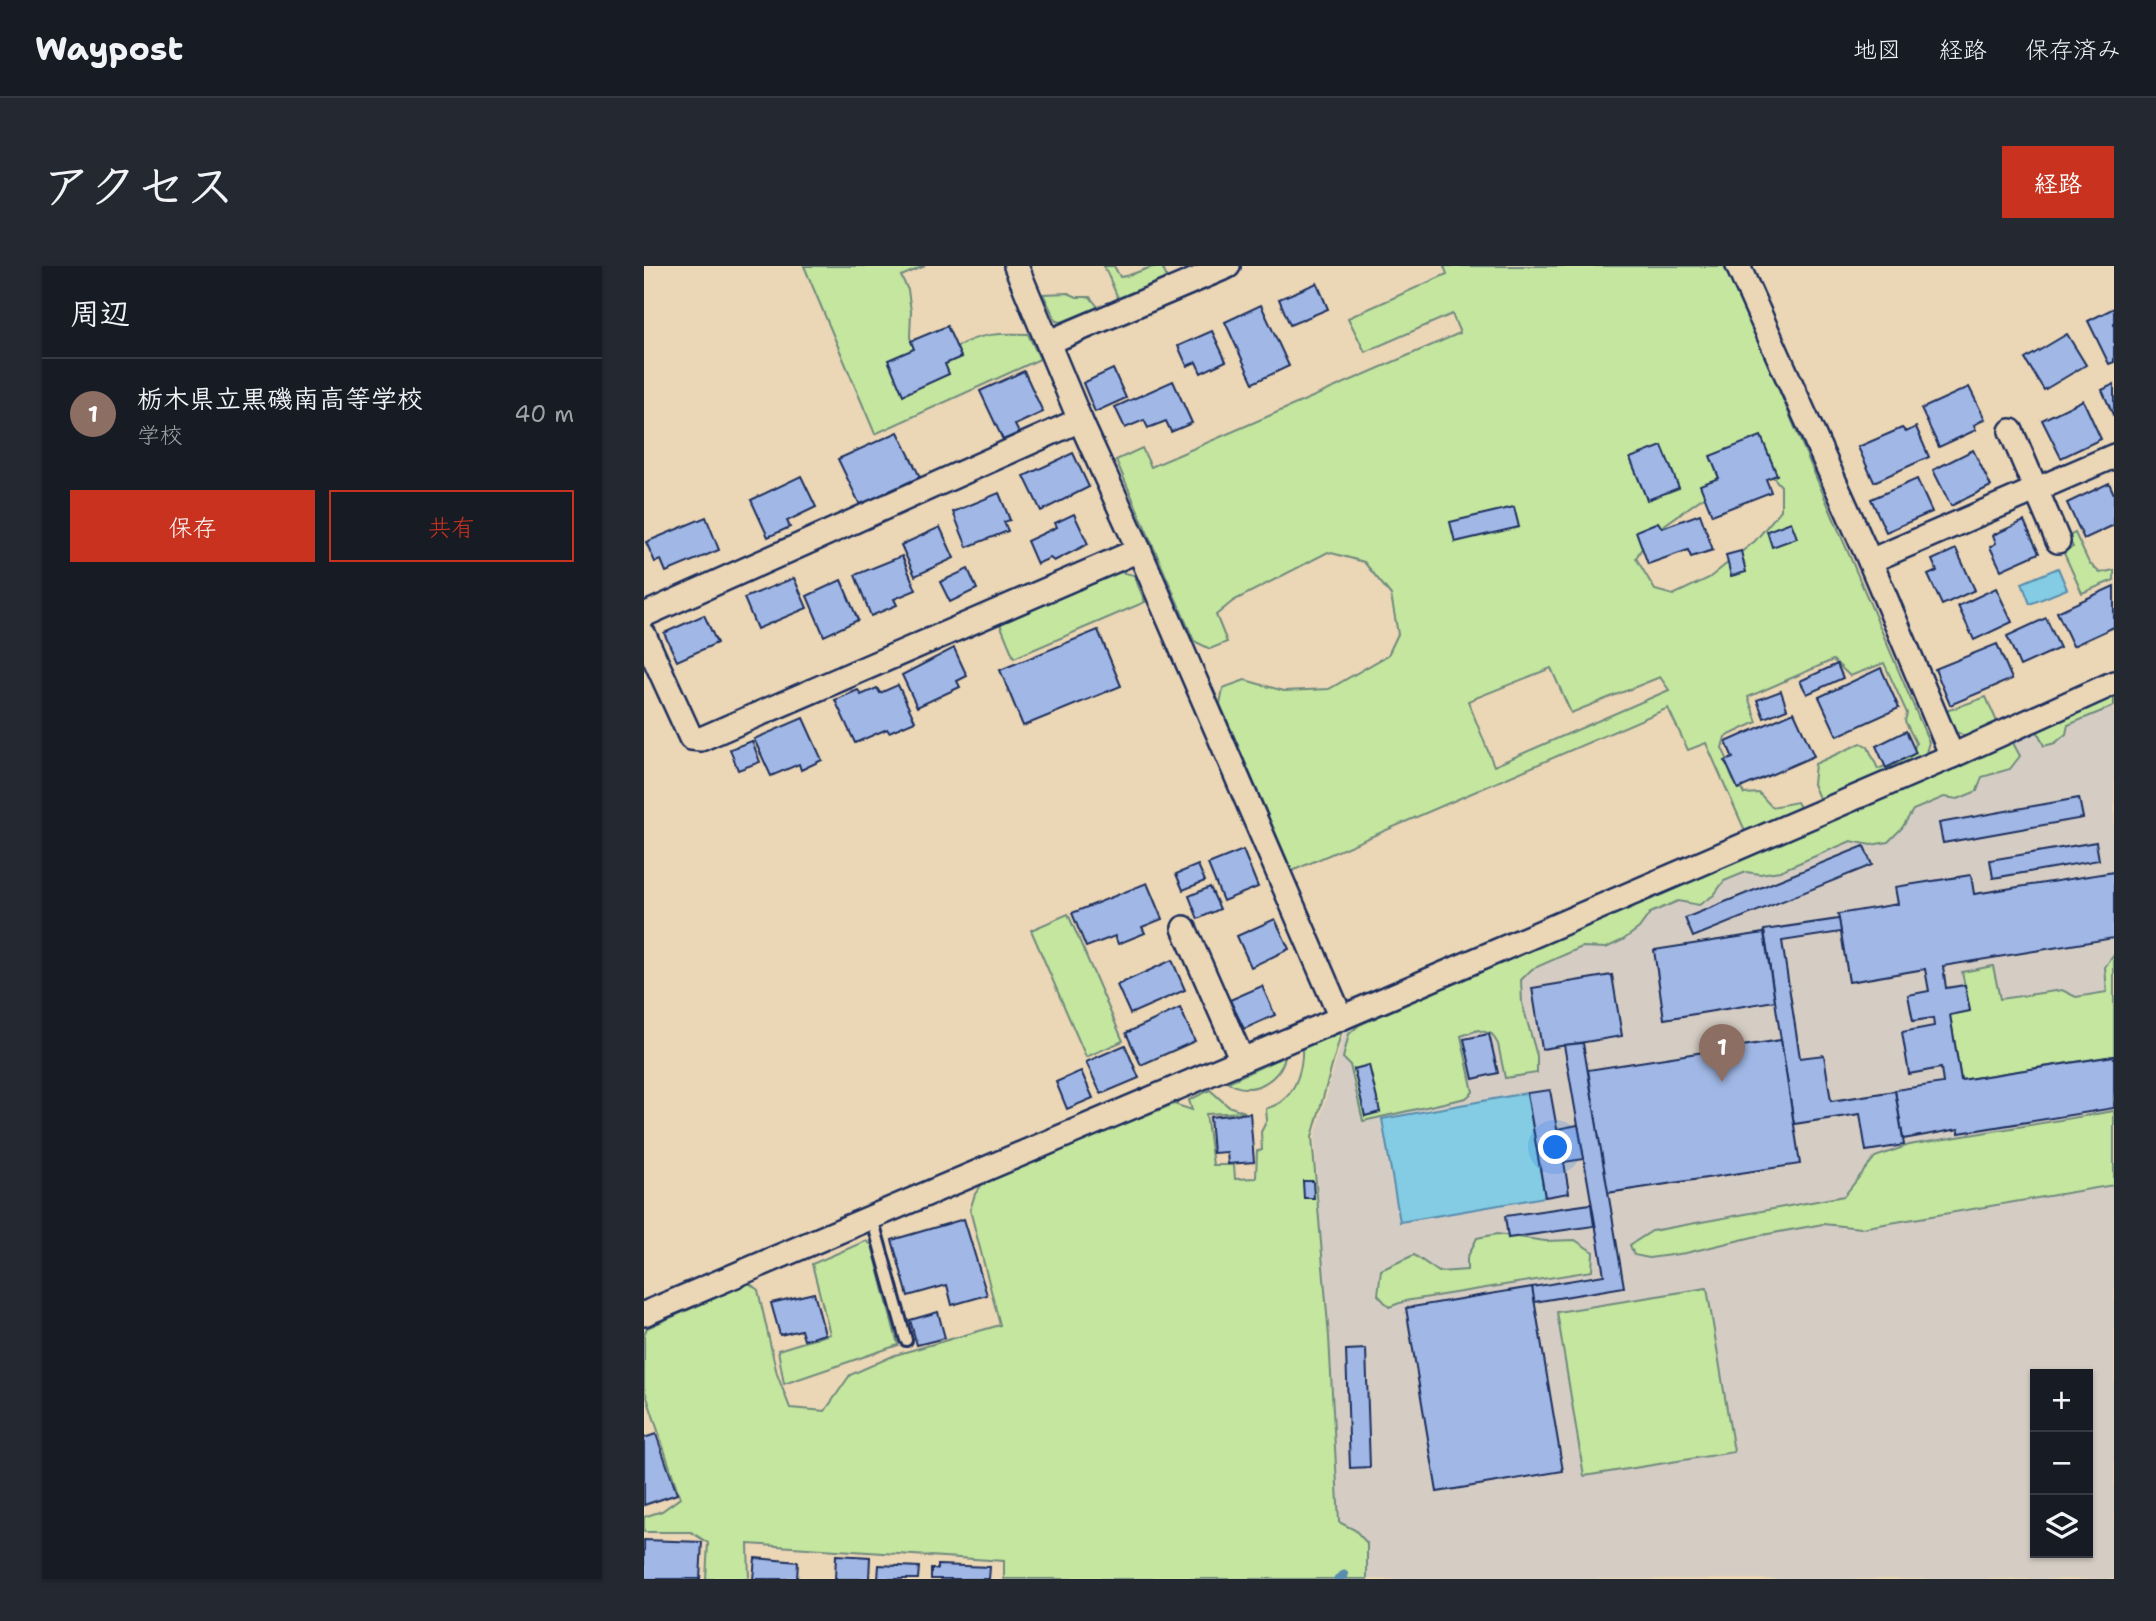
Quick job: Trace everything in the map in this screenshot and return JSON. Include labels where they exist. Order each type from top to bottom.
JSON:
[{"type":"street","points":[[1016,266],[1080,420],[1341,1018]]},
{"type":"street","points":[[1049,342],[1228,266]]},
{"type":"street","points":[[1738,266],[1870,561],[1952,756]]},
{"type":"street","points":[[644,615],[1080,420]]},
{"type":"street","points":[[2011,431],[2058,541]]},
{"type":"street","points":[[1870,561],[2114,456]]},
{"type":"street","points":[[644,635],[691,738],[701,739],[1139,550]]},
{"type":"street","points":[[644,1314],[1952,756],[2114,683]]},
{"type":"street","points":[[1184,928],[1242,1060]]},
{"type":"lane","points":[[872,1218],[906,1340]]},
{"type":"shaded area","points":[[2114,690],[2114,1579],[1337,1579],[1315,1138],[1346,1026]]},
{"type":"green space","points":[[804,266],[925,266],[901,276],[908,290],[911,311],[910,337],[914,349],[902,391],[949,374],[945,364],[961,357],[956,347],[982,336],[1028,334],[1040,359],[875,434]]},
{"type":"green space","points":[[1104,266],[1114,266],[1120,277],[1162,266],[1167,278],[1118,298]]},
{"type":"green space","points":[[1444,266],[1726,266],[1929,742],[1925,756],[1821,803],[1813,784],[1815,764],[1861,743],[1868,747],[1878,769],[1912,755],[1916,743],[1905,721],[1907,713],[1884,663],[1850,676],[1833,660],[1748,697],[1757,722],[1725,737],[1722,748],[1744,794],[1759,793],[1772,807],[1797,802],[1802,811],[1746,833],[1706,743],[1688,750],[1668,708],[1292,871],[1220,704],[1223,688],[1245,680],[1284,691],[1329,689],[1388,655],[1398,634],[1391,595],[1364,562],[1328,552],[1233,601],[1216,615],[1227,642],[1210,649],[1194,641],[1116,460],[1142,448],[1151,467],[1460,333],[1452,314],[1365,352],[1348,318],[1447,274]],"holes":[[[1757,459],[1781,486],[1781,510],[1755,541],[1709,578],[1673,595],[1655,590],[1636,558],[1649,536]],[[1551,668],[1571,713],[1660,677],[1669,690],[1494,766],[1468,701]]]},
{"type":"green space","points":[[1068,293],[1077,297],[1090,297],[1098,307],[1062,322],[1056,321],[1043,294]]},
{"type":"green space","points":[[2075,533],[2089,563],[2100,573],[2114,570],[2114,580],[2082,593],[2063,551],[2073,547],[2068,537]]},
{"type":"green space","points":[[1120,572],[1134,575],[1145,602],[1014,658],[1000,624]]},
{"type":"green space","points":[[2114,694],[2114,706],[2068,725],[2066,734],[2055,743],[2044,746],[2036,728]]},
{"type":"green space","points":[[1986,697],[1998,724],[1967,737],[1956,732],[1946,711]]},
{"type":"green space","points":[[2012,741],[2020,756],[2010,769],[1982,777],[1977,791],[1958,799],[1944,797],[1913,810],[1902,828],[1888,842],[1871,845],[1851,841],[1780,871],[1760,874],[1746,872],[1724,881],[1714,895],[1699,905],[1678,901],[1650,913],[1639,928],[1606,948],[1582,947],[1532,969],[1521,980],[1522,1003],[1537,1056],[1537,1073],[1505,1078],[1498,1044],[1492,1034],[1478,1030],[1461,1036],[1473,1092],[1466,1098],[1363,1121],[1350,1065],[1343,1058],[1349,1034],[1359,1025]],"holes":[[[1368,1066],[1379,1112],[1365,1116],[1354,1069]]]},
{"type":"green space","points":[[1068,914],[1123,1041],[1086,1057],[1031,930]]},
{"type":"green space","points":[[2114,955],[2114,1056],[1961,1080],[1950,1015],[1970,1011],[1962,972],[1993,966],[2000,999],[2062,990],[2076,997],[2107,992],[2105,967]]},
{"type":"green space","points":[[1342,1030],[1312,1137],[1329,1337],[1339,1522],[1355,1530],[1367,1543],[1367,1579],[1004,1579],[1004,1561],[748,1544],[749,1579],[706,1579],[708,1543],[691,1532],[644,1532],[644,1517],[662,1511],[680,1498],[644,1388],[644,1335],[647,1328],[749,1283],[758,1290],[777,1374],[790,1408],[825,1411],[850,1375],[895,1355],[1000,1325],[970,1210],[975,1194],[985,1180],[1174,1104],[1192,1110],[1189,1100],[1210,1090],[1228,1106],[1245,1112],[1206,1114],[1213,1165],[1234,1165],[1235,1179],[1256,1178],[1257,1151],[1262,1150],[1261,1132],[1267,1120],[1266,1109],[1280,1102],[1292,1090],[1300,1069],[1302,1048]]},
{"type":"green space","points":[[1285,1056],[1278,1072],[1263,1084],[1246,1088],[1228,1082]]},
{"type":"green space","points":[[2114,1111],[2114,1185],[1861,1228],[1823,1224],[1686,1253],[1649,1258],[1634,1255],[1630,1245],[1652,1231],[1844,1196],[1875,1157],[1909,1145]]},
{"type":"green space","points":[[1497,1234],[1545,1241],[1575,1240],[1593,1252],[1592,1271],[1405,1301],[1389,1307],[1378,1295],[1381,1270],[1414,1255],[1439,1272],[1467,1270],[1467,1258],[1477,1238]]},
{"type":"green space","points":[[866,1241],[872,1245],[898,1345],[784,1384],[778,1350],[830,1334],[812,1264]]},
{"type":"green space","points":[[1707,1288],[1734,1452],[1584,1476],[1557,1312]]},
{"type":"water","points":[[2058,568],[2067,589],[2030,604],[2022,583]]},
{"type":"water","points":[[1527,1093],[1545,1197],[1400,1222],[1382,1119]]},
{"type":"building","points":[[1317,283],[1328,309],[1290,325],[1279,299]]},
{"type":"building","points":[[1261,305],[1289,366],[1253,383],[1225,322]]},
{"type":"building","points":[[2114,308],[2114,362],[2109,364],[2088,321]]},
{"type":"building","points":[[947,326],[961,357],[945,364],[949,374],[903,395],[888,360],[914,349],[911,341]]},
{"type":"building","points":[[1212,331],[1226,361],[1201,373],[1196,362],[1187,366],[1178,346]]},
{"type":"building","points":[[2067,334],[2086,365],[2044,390],[2025,359]]},
{"type":"building","points":[[1113,369],[1126,398],[1095,412],[1083,383]]},
{"type":"building","points":[[1024,371],[1043,412],[1015,425],[1019,433],[1003,440],[980,391]]},
{"type":"building","points":[[1173,381],[1192,423],[1171,432],[1166,421],[1148,428],[1144,420],[1125,428],[1115,407]]},
{"type":"building","points":[[2114,384],[2114,417],[2102,390]]},
{"type":"building","points":[[1969,387],[1985,419],[1974,425],[1976,430],[1939,447],[1921,409]]},
{"type":"building","points":[[2083,400],[2101,439],[2061,458],[2042,420]]},
{"type":"building","points":[[1916,427],[1929,457],[1874,482],[1858,447],[1902,428],[1906,432]]},
{"type":"building","points":[[898,432],[920,477],[860,505],[838,459]]},
{"type":"building","points":[[1761,436],[1777,475],[1766,479],[1771,492],[1712,515],[1700,485],[1719,478],[1710,456]]},
{"type":"building","points":[[1662,446],[1679,488],[1647,500],[1630,458]]},
{"type":"building","points":[[1973,450],[1991,486],[1951,506],[1933,470]]},
{"type":"building","points":[[1073,453],[1089,487],[1041,511],[1024,476]]},
{"type":"building","points":[[801,476],[816,507],[787,521],[790,527],[768,537],[751,500]]},
{"type":"building","points":[[1917,479],[1932,512],[1886,532],[1871,499]]},
{"type":"building","points":[[2109,483],[2114,494],[2114,525],[2084,539],[2067,503]]},
{"type":"building","points":[[999,493],[1010,520],[1004,522],[1008,531],[967,547],[953,512]]},
{"type":"building","points":[[1514,507],[1519,527],[1455,542],[1450,522]]},
{"type":"building","points":[[1074,514],[1088,544],[1054,561],[1050,558],[1037,564],[1027,541],[1057,527],[1055,523]]},
{"type":"building","points":[[1700,514],[1713,550],[1691,557],[1688,550],[1648,564],[1636,531],[1658,522],[1662,528]]},
{"type":"building","points":[[706,517],[719,550],[666,572],[661,560],[655,562],[646,542]]},
{"type":"building","points":[[2024,521],[2039,553],[2001,570],[1990,547],[1996,543],[1993,535]]},
{"type":"building","points":[[1791,522],[1797,538],[1772,547],[1767,531]]},
{"type":"building","points":[[940,527],[954,558],[915,576],[901,545]]},
{"type":"building","points":[[1956,549],[1975,590],[1942,605],[1928,575],[1937,571],[1932,560]]},
{"type":"building","points":[[1741,551],[1746,572],[1731,576],[1726,555]]},
{"type":"building","points":[[902,556],[916,590],[894,599],[897,605],[871,616],[855,575]]},
{"type":"building","points":[[968,569],[977,589],[950,602],[940,582]]},
{"type":"building","points":[[794,578],[807,608],[757,629],[744,598]]},
{"type":"building","points":[[841,580],[858,620],[824,636],[807,596]]},
{"type":"building","points":[[2114,586],[2114,627],[2073,646],[2057,612]]},
{"type":"building","points":[[1996,588],[2012,622],[1974,640],[1958,606]]},
{"type":"building","points":[[704,615],[717,643],[677,661],[664,633]]},
{"type":"building","points":[[2046,618],[2060,648],[2020,666],[2007,636]]},
{"type":"building","points":[[1098,630],[1121,686],[1023,726],[1000,670]]},
{"type":"building","points":[[1997,644],[2012,679],[1950,705],[1935,669]]},
{"type":"building","points":[[954,648],[967,676],[957,681],[960,687],[917,707],[902,675]]},
{"type":"building","points":[[1837,664],[1843,678],[1807,694],[1800,681]]},
{"type":"building","points":[[1881,668],[1899,708],[1837,736],[1819,697]]},
{"type":"building","points":[[898,685],[915,721],[889,732],[887,729],[855,743],[835,700],[858,690],[861,695],[877,688],[880,693]]},
{"type":"building","points":[[1781,691],[1787,709],[1764,718],[1757,700]]},
{"type":"building","points":[[1794,712],[1814,756],[1738,789],[1725,761],[1733,758],[1726,742]]},
{"type":"building","points":[[803,718],[822,760],[801,770],[799,764],[771,776],[754,739]]},
{"type":"building","points":[[1906,731],[1916,753],[1886,768],[1876,746]]},
{"type":"building","points":[[752,741],[760,762],[738,770],[730,749]]},
{"type":"building","points":[[2079,798],[2083,818],[1943,843],[1939,823]]},
{"type":"building","points":[[2096,842],[2099,860],[1993,878],[1990,860]]},
{"type":"building","points":[[1864,846],[1872,865],[1693,937],[1685,918]]},
{"type":"building","points":[[1243,850],[1258,887],[1223,901],[1208,864]]},
{"type":"building","points":[[1198,865],[1205,881],[1183,890],[1176,874]]},
{"type":"building","points":[[2114,872],[2114,938],[1943,966],[1946,988],[1965,985],[1970,1011],[1950,1015],[1961,1080],[2114,1056],[2114,1108],[1959,1133],[1959,1129],[1903,1139],[1895,1090],[1943,1083],[1941,1068],[1909,1074],[1902,1032],[1934,1026],[1933,1018],[1913,1021],[1908,995],[1929,991],[1925,969],[1849,982],[1838,914],[1898,904],[1895,887],[1971,875],[1974,894]]},
{"type":"building","points":[[1147,883],[1162,919],[1142,927],[1145,933],[1118,944],[1115,936],[1086,947],[1072,913]]},
{"type":"building","points":[[1210,887],[1220,909],[1198,919],[1189,896]]},
{"type":"building","points":[[1275,919],[1289,949],[1251,967],[1237,936]]},
{"type":"building","points":[[1839,919],[1841,932],[1782,941],[1800,1058],[1824,1055],[1831,1101],[1895,1091],[1904,1145],[1866,1151],[1860,1114],[1794,1124],[1764,930]]},
{"type":"building","points":[[1764,933],[1775,1001],[1664,1019],[1654,950]]},
{"type":"building","points":[[1172,960],[1185,990],[1130,1014],[1117,985]]},
{"type":"building","points":[[1612,975],[1622,1036],[1542,1049],[1532,988]]},
{"type":"building","points":[[1262,986],[1275,1015],[1244,1029],[1230,1000]]},
{"type":"building","points":[[1180,1008],[1195,1041],[1141,1065],[1126,1033]]},
{"type":"building","points":[[1489,1034],[1498,1073],[1473,1079],[1464,1039]]},
{"type":"building","points":[[1781,1040],[1800,1164],[1607,1193],[1588,1070]]},
{"type":"building","points":[[1583,1043],[1624,1287],[1534,1302],[1532,1287],[1604,1275],[1564,1045]]},
{"type":"building","points":[[1125,1045],[1139,1078],[1101,1094],[1086,1062]]},
{"type":"building","points":[[1369,1065],[1380,1112],[1365,1116],[1354,1069]]},
{"type":"building","points":[[1081,1071],[1093,1098],[1067,1109],[1056,1082]]},
{"type":"building","points":[[1550,1090],[1557,1129],[1578,1125],[1584,1159],[1564,1162],[1569,1193],[1545,1197],[1527,1093]]},
{"type":"building","points":[[1250,1113],[1254,1162],[1228,1164],[1227,1152],[1213,1153],[1210,1117]]},
{"type":"building","points":[[1303,1181],[1313,1181],[1314,1198],[1304,1198]]},
{"type":"building","points":[[1591,1204],[1594,1226],[1508,1238],[1505,1216]]},
{"type":"building","points":[[964,1219],[987,1295],[952,1305],[947,1285],[908,1296],[892,1240]]},
{"type":"building","points":[[1532,1287],[1563,1471],[1437,1492],[1406,1308]]},
{"type":"building","points":[[814,1293],[825,1334],[804,1340],[801,1330],[780,1335],[771,1303]]},
{"type":"building","points":[[938,1312],[945,1338],[917,1345],[910,1320]]},
{"type":"building","points":[[1366,1349],[1370,1467],[1350,1468],[1346,1350]]},
{"type":"building","points":[[656,1434],[677,1494],[644,1505],[644,1438]]},
{"type":"building","points":[[644,1540],[702,1542],[700,1579],[644,1579]]},
{"type":"building","points":[[836,1555],[870,1557],[869,1579],[835,1579]]},
{"type":"building","points":[[755,1558],[798,1562],[797,1579],[753,1579]]},
{"type":"building","points":[[879,1565],[919,1567],[918,1579],[878,1579]]},
{"type":"building","points":[[938,1565],[990,1567],[989,1579],[931,1579],[931,1569],[938,1569]]},
{"type":"waterway","points":[[1338,1579],[1344,1575]]},
{"type":"place","name":"栃木県立黒磯南高等学校","points":[[1722,1082]]}]
